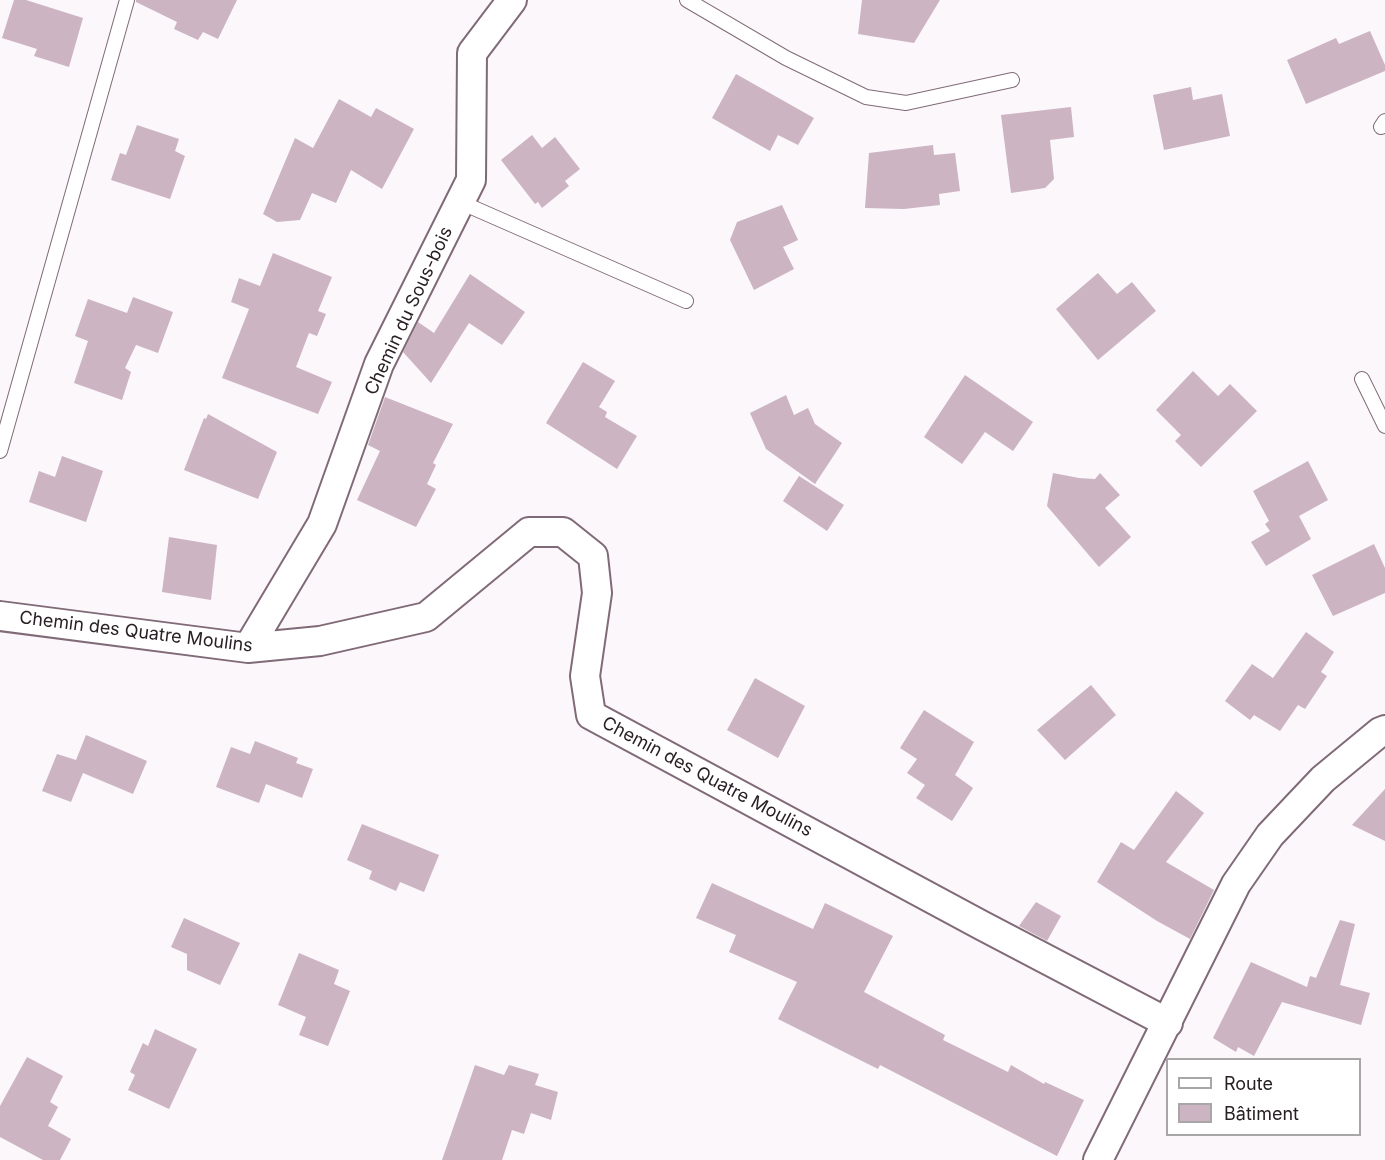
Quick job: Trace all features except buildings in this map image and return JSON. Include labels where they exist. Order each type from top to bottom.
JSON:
[{"type":"street","name":"Chemin du Sous-bois","points":[[248,648],[322,524],[379,364],[471,180],[472,53],[512,0]]},
{"type":"street","name":"Chemin des Quatre Moulins","points":[[0,616],[248,648],[320,641],[426,617],[530,532],[563,532],[593,556],[597,593],[585,676],[591,715],[1168,1023]]},
{"type":"street","points":[[1098,1160],[1236,884],[1270,835],[1323,778],[1385,730]]},
{"type":"lane","points":[[0,451],[127,0]]},
{"type":"lane","points":[[687,0],[786,58],[866,97],[906,103],[1011,80]]},
{"type":"lane","points":[[460,202],[686,301]]},
{"type":"lane","points":[[1362,379],[1385,426]]}]
